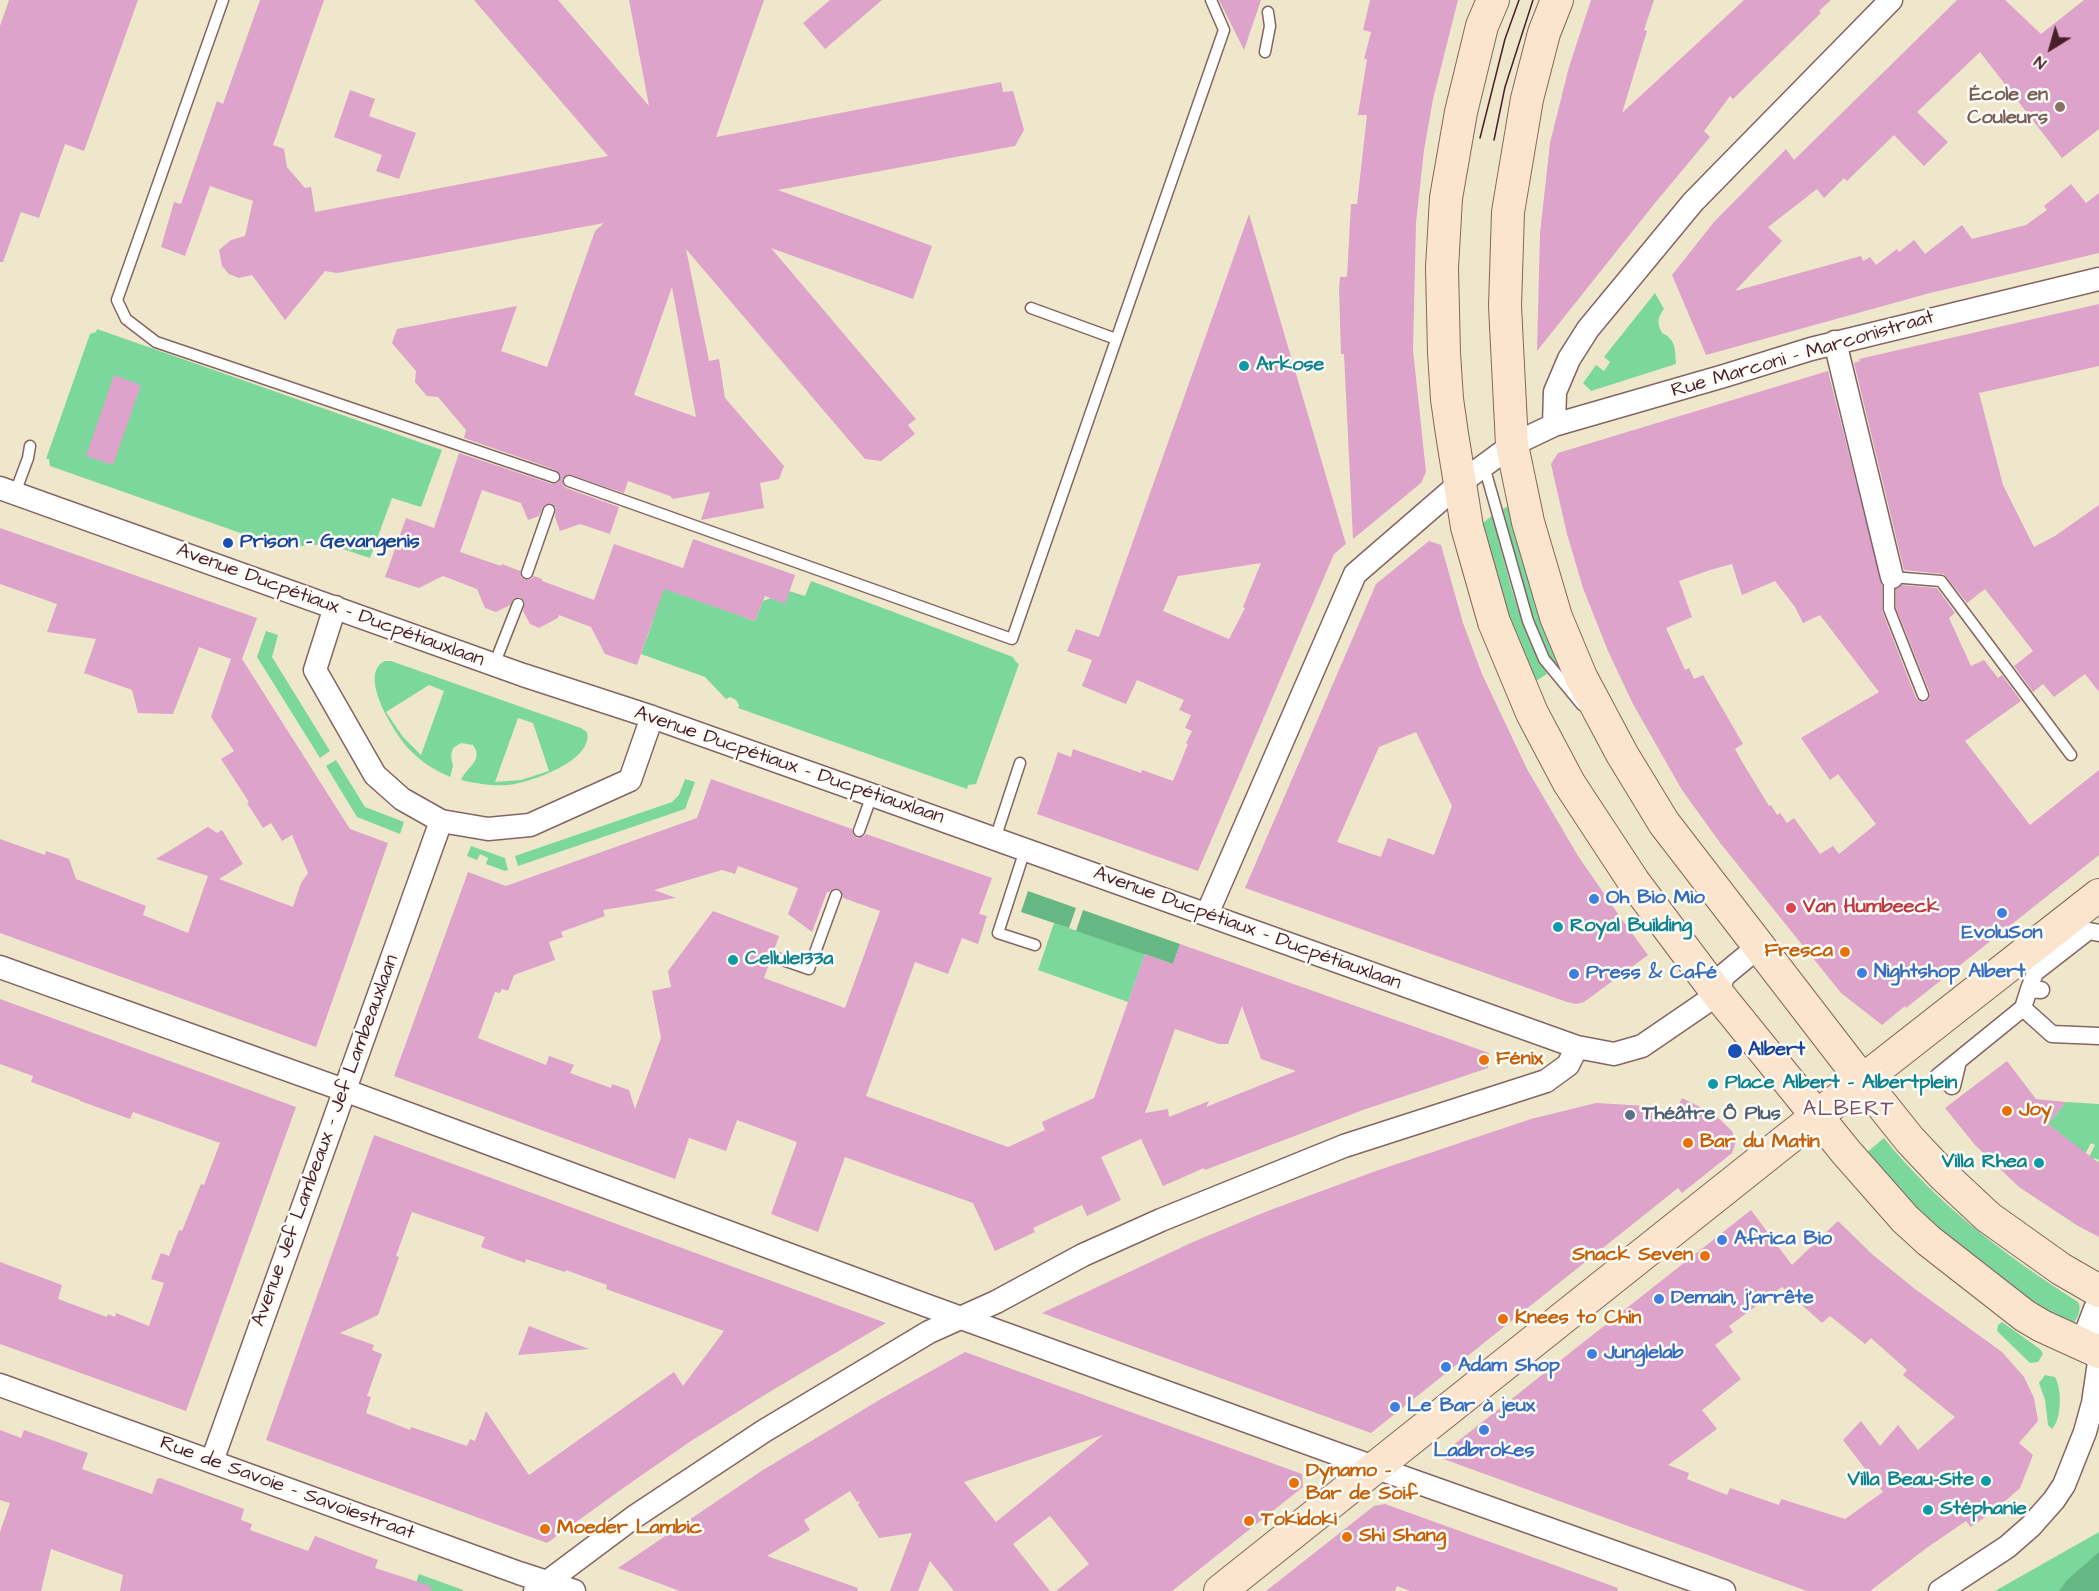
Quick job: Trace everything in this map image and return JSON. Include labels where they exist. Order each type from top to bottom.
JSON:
[{"type":"main road","points":[[1493,0],[1482,27],[1461,112],[1446,198],[1442,268],[1444,353],[1447,399],[1467,526],[1494,622],[1532,713],[1569,783],[1634,882],[1718,994],[1878,1190],[1929,1241],[2025,1316],[2042,1326],[2099,1350]]},
{"type":"main road","points":[[1557,0],[1544,33],[1527,99],[1508,212],[1505,306],[1512,445],[1528,522],[1556,617],[1581,677],[1622,754],[1664,823],[1910,1140],[1988,1217],[2061,1269],[2099,1292]]},
{"type":"main road","points":[[1220,1591],[1816,1116],[2099,895]]},
{"type":"street","points":[[1554,425],[1555,392],[1569,359],[1588,329],[1702,193],[1891,0]]},
{"type":"street","name":"Rue Marconi - Marconistraat","points":[[1207,914],[1355,574],[1459,484],[1512,445],[1554,425],[1835,342],[2099,279]]},
{"type":"street","points":[[1835,342],[1892,577]]},
{"type":"street","name":"Avenue Ducpétiaux - Ducpétiauxlaan","points":[[7,490],[1577,1047],[1614,1054],[1642,1046],[1718,994]]},
{"type":"street","points":[[335,607],[315,670],[375,775],[402,799],[441,821],[488,829],[530,825],[630,780],[652,717]]},
{"type":"street","name":"Avenue Jef Lambeaux - Jef Lambeauxlaan","points":[[212,1461],[441,821]]},
{"type":"street","points":[[1945,1082],[1958,1061],[2023,1008],[2035,989],[2036,973],[2089,931],[2099,933]]},
{"type":"street","points":[[1718,994],[1723,976],[1758,947]]},
{"type":"street","points":[[0,967],[344,1090],[961,1318],[1717,1590]]},
{"type":"street","points":[[2023,1008],[2052,1034],[2099,1036]]},
{"type":"street","points":[[541,1586],[634,1517],[764,1431],[929,1332],[996,1302],[1083,1255],[1155,1222],[1344,1146],[1546,1081],[1568,1065],[1577,1047]]},
{"type":"street","points":[[2099,1307],[2087,1330],[2099,1350]]},
{"type":"street","points":[[1940,1591],[2007,1547],[2031,1526],[2054,1500],[2064,1485],[2085,1432],[2093,1403],[2099,1362]]},
{"type":"street","name":"Rue de Savoie - Savoiestraat","points":[[0,1385],[212,1461],[541,1586],[574,1591]]},
{"type":"lane","points":[[223,0],[117,300],[126,319],[156,342],[554,477]]},
{"type":"lane","points":[[569,481],[1012,639],[1224,30],[1211,0]]},
{"type":"lane","points":[[1265,52],[1270,26],[1268,12]]},
{"type":"lane","points":[[1031,308],[1116,339]]},
{"type":"lane","points":[[7,490],[28,458],[30,446]]},
{"type":"lane","points":[[1484,466],[1528,621],[1544,658],[1622,754]]},
{"type":"lane","points":[[527,573],[549,510]]},
{"type":"lane","points":[[1923,695],[1889,609],[1889,586],[1892,577],[1941,581],[2071,755]]},
{"type":"lane","points":[[494,664],[518,604]]},
{"type":"lane","points":[[994,839],[1020,763]]},
{"type":"lane","points":[[859,831],[872,795]]},
{"type":"lane","points":[[1025,850],[998,933],[1035,945]]},
{"type":"lane","points":[[780,959],[809,969],[836,895]]},
{"type":"green space","points":[[1655,293],[1664,309],[1658,321],[1659,326],[1662,333],[1667,335],[1672,342],[1676,364],[1591,391],[1583,383],[1596,365],[1604,371],[1610,362],[1604,357]]},
{"type":"green space","points":[[97,329],[442,450],[421,507],[392,498],[370,558],[324,545],[293,548],[292,545],[287,544],[283,548],[50,466],[49,459],[46,459],[90,334],[96,332]]},
{"type":"green space","points":[[1517,501],[1577,684],[1562,673],[1552,661],[1535,620],[1519,571],[1503,509]]},
{"type":"green space","points":[[1492,516],[1521,618],[1547,674],[1533,683],[1514,638],[1480,525]]},
{"type":"green space","points":[[811,581],[1013,657],[1019,664],[976,784],[968,785],[967,789],[738,708],[736,700],[730,697],[726,699],[705,677],[641,654],[653,621],[642,617],[663,588],[755,621],[763,601],[789,591],[805,596]]},
{"type":"green space","points":[[266,631],[278,635],[272,657],[330,751],[320,758],[257,657]]},
{"type":"green space","points":[[385,661],[391,661],[581,728],[587,732],[586,743],[581,752],[558,769],[530,780],[502,785],[461,780],[477,755],[473,745],[461,743],[453,748],[451,756],[453,766],[450,777],[418,758],[396,732],[381,705],[376,691],[377,668]],"holes":[[[429,685],[444,691],[421,755],[403,737],[386,712]],[[518,718],[533,723],[549,771],[521,780],[495,782]]]},
{"type":"green space","points":[[336,760],[365,807],[404,822],[400,834],[357,817],[326,766]]},
{"type":"green space","points":[[685,779],[695,782],[685,809],[518,866],[515,856],[672,802],[679,795]]},
{"type":"green space","points":[[471,846],[505,858],[508,870],[486,864],[488,858],[480,854],[477,860],[467,856]]},
{"type":"green space","points":[[1028,891],[1076,908],[1069,928],[1021,912]]},
{"type":"green space","points":[[1083,910],[1180,944],[1173,964],[1076,931]]},
{"type":"green space","points":[[1054,923],[1145,954],[1128,1002],[1038,970]]},
{"type":"green space","points":[[2066,1102],[2099,1104],[2099,1160],[2094,1158],[2093,1162],[2088,1159],[2095,1145],[2091,1143],[2084,1156],[2048,1124]]},
{"type":"green space","points":[[1884,1138],[1927,1185],[1974,1228],[1999,1248],[2078,1302],[2079,1310],[2075,1321],[2073,1323],[2039,1311],[1924,1221],[1865,1154]]},
{"type":"green space","points":[[2002,1322],[2040,1349],[2043,1354],[2038,1362],[2030,1363],[1997,1331],[1998,1325]]},
{"type":"green space","points":[[2045,1375],[2055,1377],[2059,1389],[2058,1418],[2052,1429],[2048,1425],[2045,1400],[2039,1383]]},
{"type":"green space","points":[[2099,1532],[2099,1591],[1995,1591]]},
{"type":"green space","points":[[2099,1552],[2099,1591],[2059,1591],[2067,1580]]},
{"type":"green space","points":[[419,1574],[463,1590],[463,1591],[413,1591]]},
{"type":"building","points":[[9,0],[138,0],[84,151],[65,144],[39,218],[21,212],[3,262],[0,262],[0,26]]},
{"type":"building","points":[[260,0],[324,0],[273,145],[284,149],[287,167],[305,188],[311,187],[315,212],[608,156],[474,0],[558,0],[649,106],[629,0],[764,0],[716,137],[1001,82],[1003,92],[1013,91],[1024,130],[1015,146],[778,190],[932,246],[913,299],[771,248],[916,419],[908,425],[915,434],[881,461],[865,459],[686,249],[709,361],[719,359],[725,398],[784,466],[779,479],[760,483],[764,508],[701,520],[710,492],[673,499],[628,481],[624,493],[568,474],[562,479],[566,488],[619,507],[610,534],[580,524],[560,531],[555,517],[556,508],[551,503],[544,505],[539,516],[528,520],[521,503],[482,490],[460,552],[520,571],[521,577],[525,580],[534,576],[594,600],[614,544],[683,568],[693,539],[795,575],[785,604],[765,596],[755,621],[664,589],[637,665],[605,654],[591,627],[559,615],[558,618],[539,628],[530,624],[523,611],[525,602],[520,597],[514,598],[510,605],[496,612],[485,608],[477,589],[443,576],[419,588],[385,577],[406,518],[434,528],[459,453],[552,484],[558,483],[561,476],[556,470],[464,438],[466,430],[438,397],[427,396],[415,382],[416,371],[392,343],[397,329],[517,306],[501,351],[547,367],[595,231],[604,223],[337,273],[325,271],[285,320],[252,275],[239,278],[229,274],[222,266],[219,250],[231,240],[245,236],[253,201],[210,186],[185,256],[161,247],[174,202],[181,204],[217,101],[223,104]],"holes":[[[672,287],[696,417],[634,395]]]},
{"type":"building","points":[[830,0],[882,0],[825,49],[803,23]]},
{"type":"building","points":[[1219,0],[1261,0],[1244,50]]},
{"type":"building","points":[[1370,0],[1458,0],[1433,99],[1424,150],[1416,223],[1413,350],[1426,472],[1421,483],[1353,539],[1339,288],[1340,277],[1347,277],[1351,204],[1357,204],[1367,115],[1358,115],[1367,59],[1364,59],[1371,32],[1363,30]]},
{"type":"building","points":[[1591,0],[1654,0],[1622,113],[1744,0],[1831,0],[1819,11],[1821,13],[1733,99],[1730,96],[1704,131],[1710,137],[1537,351],[1540,233],[1550,143],[1569,67]]},
{"type":"building","points":[[1957,0],[2005,0],[2041,34],[2084,0],[2099,0],[2099,129],[2062,158],[1980,52],[1917,112],[1948,142],[1924,166],[1894,135],[1847,181],[1844,178],[1824,198],[1817,189],[1768,227],[1782,241],[1735,291],[1861,256],[1863,261],[1870,257],[1876,265],[1897,249],[1899,252],[1914,240],[1925,254],[1962,225],[1972,239],[2026,225],[2047,210],[2044,206],[2071,184],[2086,203],[2099,193],[2099,253],[1930,293],[1706,355],[1672,275],[1714,222],[1786,149],[1794,160]]},
{"type":"building","points":[[350,90],[375,99],[369,116],[416,133],[399,179],[376,171],[382,155],[334,137]]},
{"type":"building","points":[[1249,214],[1346,544],[1334,554],[1198,871],[1037,814],[1058,752],[1071,757],[1073,749],[1141,773],[1142,770],[1173,781],[1188,744],[1186,743],[1192,731],[1185,728],[1191,715],[1179,710],[1184,700],[1137,680],[1126,704],[1082,686],[1092,660],[1067,651],[1076,629],[1099,637]],"holes":[[[1261,563],[1243,607],[1245,608],[1229,639],[1163,611],[1178,576]]]},
{"type":"building","points":[[2099,304],[2099,366],[1979,393],[2003,485],[2034,547],[2055,536],[2099,505],[2099,692],[2085,674],[2054,697],[2043,684],[2033,692],[2014,666],[2033,651],[1985,589],[1967,603],[1944,574],[1904,570],[1854,363],[1860,361],[1859,359]]},
{"type":"building","points":[[1828,371],[1882,585],[1882,611],[1916,698],[1925,702],[1929,699],[1930,693],[1896,608],[1896,589],[1902,585],[1937,588],[1955,613],[1949,618],[1971,666],[1984,660],[1998,678],[2002,675],[2021,701],[1965,741],[2030,825],[2099,770],[2099,855],[1882,1025],[1841,993],[1721,844],[1682,790],[1633,704],[1608,651],[1583,588],[1567,534],[1551,464],[1558,453]],"holes":[[[1732,564],[1742,595],[1775,581],[1795,607],[1803,623],[1820,615],[1879,692],[1801,738],[1830,780],[1838,774],[1876,824],[1839,854],[1833,846],[1820,854],[1794,818],[1787,823],[1780,813],[1777,815],[1771,805],[1769,806],[1735,749],[1743,744],[1703,675],[1694,679],[1689,668],[1685,670],[1666,628],[1692,617],[1679,581]]]},
{"type":"building","points":[[114,375],[141,385],[113,465],[86,456]]},
{"type":"building","points":[[0,528],[257,618],[242,659],[350,829],[388,843],[316,1047],[0,933],[0,839],[45,855],[46,851],[69,859],[76,879],[146,906],[143,915],[188,933],[208,876],[156,859],[208,827],[217,833],[222,830],[243,864],[219,879],[293,907],[301,883],[308,873],[292,835],[282,841],[271,823],[263,828],[221,759],[234,751],[211,717],[231,659],[199,647],[173,714],[138,713],[132,690],[84,673],[96,639],[47,632],[57,604],[0,584]]},
{"type":"building","points":[[1429,541],[1441,545],[1463,623],[1482,674],[1527,769],[1578,856],[1648,955],[1584,1002],[1576,1004],[1567,1002],[1245,888],[1376,584]],"holes":[[[1416,732],[1452,806],[1434,855],[1388,838],[1381,857],[1337,842],[1379,747]]]},
{"type":"building","points":[[711,779],[852,829],[853,835],[857,838],[866,834],[992,878],[979,914],[987,916],[978,944],[962,938],[948,974],[915,962],[866,1096],[1008,1147],[1045,1130],[1042,1122],[1094,1098],[1145,954],[1173,964],[1180,944],[1489,1053],[1488,1068],[1363,1110],[1205,1170],[1204,1168],[1163,1186],[1141,1139],[1101,1157],[1121,1200],[1087,1216],[1082,1205],[1033,1228],[1035,1232],[995,1251],[973,1203],[845,1157],[818,1232],[771,1214],[797,1142],[737,1120],[726,1151],[689,1138],[675,1179],[394,1076],[468,872],[506,886],[697,818]],"holes":[[[738,866],[798,888],[788,914],[812,932],[827,892],[834,888],[841,890],[843,898],[880,911],[845,1008],[764,978],[779,936],[713,911],[668,971],[671,987],[652,991],[661,1038],[635,1109],[629,1090],[612,1084],[611,1088],[570,1073],[574,1065],[549,1056],[546,1065],[478,1038],[495,992],[500,993],[502,989],[508,991],[514,975],[555,960],[549,942],[563,937],[561,932],[605,916],[603,910],[676,898],[654,890],[722,870],[735,874]],[[1242,1006],[1261,1059],[1296,1071],[1206,1107],[1209,1101],[1169,1117],[1168,1109],[1145,1113],[1175,1029],[1219,1044],[1228,1044]]]},
{"type":"building","points":[[0,999],[296,1107],[186,1411],[0,1344],[0,1262],[62,1285],[58,1299],[107,1317],[108,1314],[115,1317],[116,1313],[149,1326],[164,1283],[151,1279],[161,1253],[169,1256],[201,1184],[204,1185],[220,1143],[133,1112],[130,1119],[31,1082],[33,1076],[0,1064]]},
{"type":"building","points":[[2007,1061],[2036,1099],[2066,1102],[2048,1124],[2099,1163],[2099,1237],[2078,1226],[2019,1187],[1975,1145],[1945,1108]]},
{"type":"building","points":[[1682,1098],[1714,1114],[1732,1131],[1736,1141],[1732,1153],[1682,1193],[1678,1188],[1371,1433],[1042,1313],[1193,1242],[1265,1212],[1373,1172],[1531,1119],[1596,1103],[1647,1106],[1645,1108],[1673,1117]]},
{"type":"building","points":[[374,1135],[886,1323],[691,1441],[547,1543],[266,1440]],"holes":[[[412,1212],[485,1237],[481,1247],[525,1263],[526,1259],[565,1272],[566,1270],[607,1285],[606,1289],[724,1331],[683,1386],[674,1372],[529,1475],[486,1411],[475,1441],[470,1439],[467,1446],[411,1427],[410,1430],[366,1413],[371,1397],[367,1396],[382,1354],[372,1350],[374,1345],[340,1333],[378,1315]]]},
{"type":"building","points":[[1751,1210],[1792,1265],[1838,1221],[1873,1255],[1915,1289],[2002,1352],[2024,1377],[2034,1398],[2038,1421],[2019,1443],[2033,1455],[2020,1488],[1971,1527],[1966,1521],[1870,1591],[1807,1591],[1438,1457]],"holes":[[[1782,1287],[1822,1323],[1830,1316],[1865,1344],[1871,1338],[1907,1370],[1903,1375],[1955,1417],[1918,1450],[1898,1425],[1880,1446],[1861,1421],[1843,1440],[1883,1492],[1845,1519],[1781,1499],[1779,1505],[1730,1488],[1727,1495],[1687,1479],[1689,1473],[1668,1465],[1717,1429],[1702,1410],[1741,1379],[1715,1345],[1733,1332],[1729,1326]]]},
{"type":"building","points":[[529,1326],[589,1349],[518,1355]]},
{"type":"building","points":[[965,1352],[1302,1474],[1303,1487],[1172,1591],[1056,1591],[1089,1564],[1050,1516],[1013,1544],[1050,1591],[954,1591],[930,1561],[918,1591],[890,1591],[912,1533],[879,1538],[858,1505],[860,1501],[857,1502],[850,1491],[804,1520],[810,1530],[767,1556],[858,1588],[857,1591],[680,1591],[618,1568],[763,1470]],"holes":[[[1103,1435],[996,1522],[964,1482]]]},
{"type":"building","points":[[0,1430],[21,1438],[24,1430],[88,1453],[82,1469],[152,1494],[157,1479],[160,1478],[244,1509],[241,1520],[252,1524],[250,1530],[308,1551],[315,1536],[378,1560],[375,1568],[431,1586],[431,1591],[120,1591],[123,1575],[51,1549],[41,1591],[0,1591],[0,1532],[10,1503],[0,1500]]},
{"type":"building","points":[[1385,1504],[1618,1588],[1617,1591],[1410,1591],[1397,1586],[1395,1591],[1266,1591],[1374,1506]]},
{"type":"tram line","points":[[1480,138],[1505,39],[1519,0]]},
{"type":"tram line","points":[[1494,140],[1505,87],[1533,0]]},
{"type":"place","name":"École en Couleurs","points":[[2060,107]]},
{"type":"place","name":"Arkose","points":[[1244,366]]},
{"type":"place","name":"Prison - Gevangenis","points":[[228,543]]},
{"type":"place","name":"Oh Bio Mio","points":[[1594,899]]},
{"type":"place","name":"Van Humbeeck","points":[[1791,908]]},
{"type":"place","name":"EvoluSon","points":[[2002,913]]},
{"type":"place","name":"Royal Building","points":[[1558,927]]},
{"type":"place","name":"Fresca","points":[[1845,952]]},
{"type":"place","name":"Cellule133a","points":[[733,960]]},
{"type":"place","name":"Nightshop Albert","points":[[1862,973]]},
{"type":"place","name":"Press & Café","points":[[1574,974]]},
{"type":"place","name":"Albert","points":[[1735,1051]]},
{"type":"place","name":"Fénix","points":[[1484,1060]]},
{"type":"place","name":"Place Albert - Albertplein","points":[[1713,1084]]},
{"type":"place","name":"Joy","points":[[2007,1111]]},
{"type":"place","name":"Théâtre Ô Plus","points":[[1630,1115]]},
{"type":"place","name":"Bar du Matin","points":[[1688,1143]]},
{"type":"place","name":"Villa Rhea","points":[[2039,1163]]},
{"type":"place","name":"Africa Bio","points":[[1722,1240]]},
{"type":"place","name":"Snack Seven","points":[[1705,1256]]},
{"type":"place","name":"Demain, j'arrête","points":[[1659,1299]]},
{"type":"place","name":"Knees to Chin","points":[[1503,1319]]},
{"type":"place","name":"Junglelab","points":[[1592,1354]]},
{"type":"place","name":"Adam Shop","points":[[1446,1367]]},
{"type":"place","name":"Le Bar à jeux","points":[[1395,1407]]},
{"type":"place","name":"Ladbrokes","points":[[1484,1430]]},
{"type":"place","name":"Villa Beau-Site","points":[[1986,1481]]},
{"type":"place","name":"Dynamo – Bar de Soif","points":[[1294,1483]]},
{"type":"place","name":"Stéphanie","points":[[1928,1510]]},
{"type":"place","name":"Tokidoki","points":[[1249,1521]]},
{"type":"place","name":"Moeder Lambic","points":[[545,1529]]},
{"type":"place","name":"Shi Shang","points":[[1347,1537]]},
{"type":"district","name":"ALBERT","points":[[1849,1111]]}]
